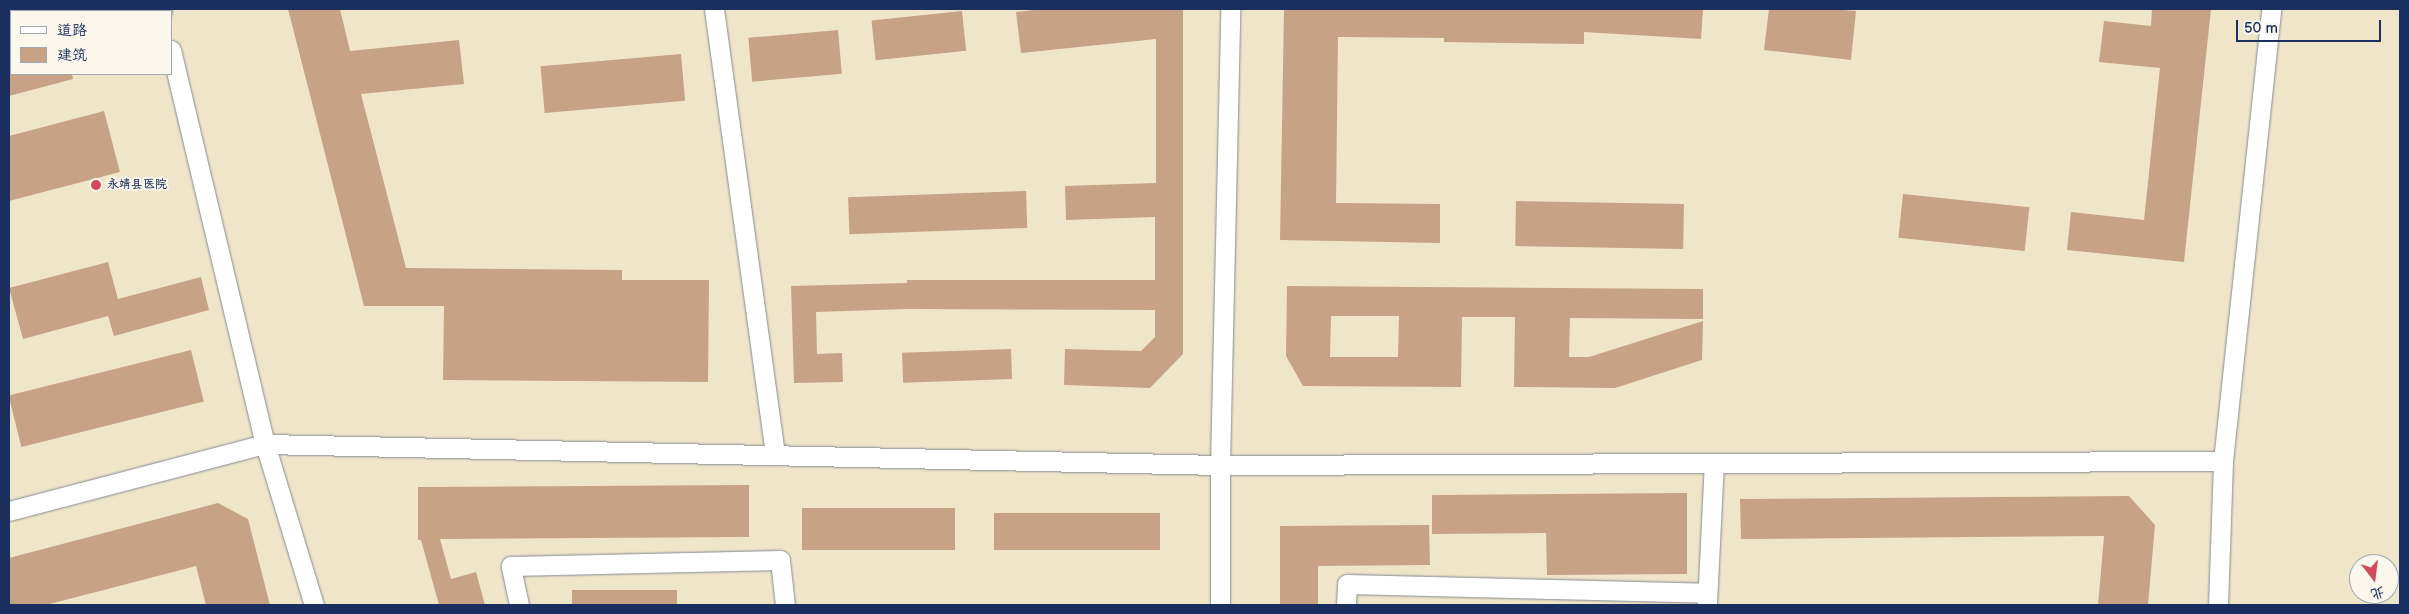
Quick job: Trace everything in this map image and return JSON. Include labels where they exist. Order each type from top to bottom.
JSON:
[{"type":"street","points":[[714,9],[775,455]]},
{"type":"street","points":[[1220,605],[1220,465],[1230,9]]},
{"type":"street","points":[[2218,605],[2223,462],[2271,9]]},
{"type":"street","points":[[172,54],[265,444],[314,605]]},
{"type":"street","points":[[9,511],[265,444],[1220,465],[2223,462]]},
{"type":"street","points":[[1346,605],[1346,584],[1555,597],[1707,599],[1714,463]]},
{"type":"street","points":[[519,605],[511,566],[780,560],[785,605]]},
{"type":"building","points":[[288,9],[340,9],[350,51],[459,40],[464,84],[361,94],[406,268],[622,270],[622,280],[709,280],[708,382],[443,380],[444,306],[364,306]]},
{"type":"building","points":[[1044,9],[1183,9],[1183,354],[1150,388],[1064,385],[1065,349],[1141,351],[1155,337],[1155,310],[907,309],[816,312],[817,354],[842,353],[843,382],[794,383],[791,286],[907,283],[907,280],[1155,280],[1155,217],[1066,220],[1065,186],[1156,183],[1156,39],[1021,53],[1016,12]]},
{"type":"building","points":[[1284,9],[1703,9],[1701,39],[1584,32],[1584,44],[1444,42],[1444,38],[1338,37],[1336,203],[1440,204],[1440,243],[1280,240]]},
{"type":"building","points":[[1769,9],[1856,11],[1851,60],[1764,50]]},
{"type":"building","points":[[2152,9],[2211,9],[2184,262],[2067,250],[2071,212],[2144,220],[2160,68],[2099,62],[2104,21],[2151,26]]},
{"type":"building","points":[[962,11],[966,51],[876,60],[871,21]]},
{"type":"building","points":[[838,30],[842,74],[752,82],[748,38]]},
{"type":"building","points":[[681,54],[685,101],[545,113],[541,66]]},
{"type":"building","points":[[9,74],[72,75],[73,79],[9,96]]},
{"type":"building","points":[[104,111],[120,172],[9,201],[9,136]]},
{"type":"building","points":[[1026,191],[1027,228],[849,234],[848,197]]},
{"type":"building","points":[[1903,194],[2029,207],[2025,251],[1898,238]]},
{"type":"building","points":[[1516,201],[1684,204],[1683,249],[1515,246]]},
{"type":"building","points":[[108,262],[118,299],[201,277],[209,310],[114,336],[108,316],[23,339],[9,288]]},
{"type":"building","points":[[1287,286],[1703,289],[1703,319],[1570,318],[1569,357],[1589,357],[1703,321],[1702,360],[1615,388],[1514,387],[1515,317],[1462,317],[1461,387],[1303,386],[1286,356]],"holes":[[[1331,316],[1399,316],[1398,357],[1330,357]]]},
{"type":"building","points":[[1011,349],[1012,379],[903,383],[902,353]]},
{"type":"building","points":[[191,350],[204,401],[21,447],[9,395]]},
{"type":"building","points":[[749,485],[749,537],[440,539],[451,579],[476,572],[485,605],[439,605],[421,540],[418,540],[418,487]]},
{"type":"building","points":[[1687,493],[1687,574],[1547,575],[1546,533],[1432,534],[1432,495]]},
{"type":"building","points":[[2129,496],[2155,525],[2148,605],[2098,605],[2104,536],[1741,539],[1740,499]]},
{"type":"building","points":[[218,503],[248,519],[270,605],[206,605],[196,566],[46,605],[9,605],[9,558]]},
{"type":"building","points":[[802,508],[955,508],[955,550],[802,550]]},
{"type":"building","points":[[994,513],[1160,513],[1160,550],[994,550]]},
{"type":"building","points":[[1429,525],[1430,565],[1318,566],[1318,605],[1280,605],[1280,526]]},
{"type":"building","points":[[572,590],[677,590],[677,605],[572,605]]},
{"type":"place","name":"永靖县医院","points":[[96,185]]}]
